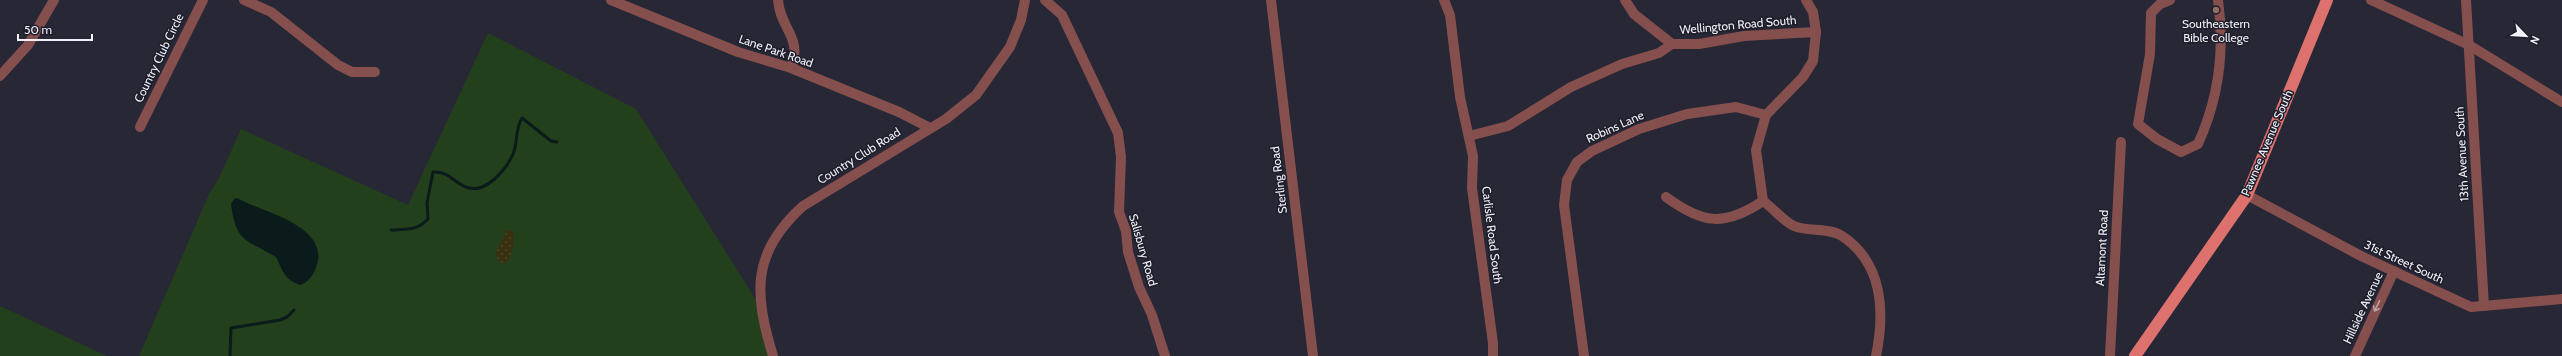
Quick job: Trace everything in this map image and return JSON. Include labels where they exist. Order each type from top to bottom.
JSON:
[{"type":"main road","name":"Pawnee Avenue South","points":[[2134,356],[2247,195],[2328,0]]},
{"type":"street","points":[[0,76],[28,45],[54,0]]},
{"type":"street","name":"Country Club Circle","points":[[140,127],[203,0]]},
{"type":"street","points":[[244,0],[271,12],[338,65],[352,72],[374,72]]},
{"type":"street","name":"Lane Park Road","points":[[611,0],[738,52],[791,68],[899,112],[930,128]]},
{"type":"street","points":[[778,0],[784,25],[795,44],[796,55],[791,68]]},
{"type":"street","name":"Country Club Road","points":[[773,356],[760,299],[762,266],[772,239],[784,223],[803,206],[946,119],[976,95],[994,73],[1010,47],[1025,0]]},
{"type":"street","name":"Salisbury Road","points":[[1045,0],[1062,15],[1118,133],[1121,157],[1119,212],[1126,232],[1128,252],[1139,287],[1152,316],[1165,356]]},
{"type":"street","name":"Sterling Road","points":[[1271,0],[1314,356]]},
{"type":"street","name":"Carlisle Road South","points":[[1444,0],[1450,15],[1460,97],[1473,156],[1472,188],[1493,343],[1493,356]]},
{"type":"street","points":[[1625,0],[1634,14],[1672,44]]},
{"type":"street","points":[[1806,0],[1813,12],[1816,32],[1813,61],[1803,77],[1766,115],[1756,150],[1763,201],[1794,226],[1841,235],[1859,252],[1877,278],[1881,326],[1876,356]]},
{"type":"street","points":[[2170,0],[2160,4],[2151,13],[2150,54],[2138,124],[2157,139],[2181,152],[2198,144],[2210,117],[2219,75],[2222,28],[2218,0]]},
{"type":"street","points":[[2371,0],[2469,45],[2562,102]]},
{"type":"street","name":"13th Avenue South","points":[[2466,0],[2484,306]]},
{"type":"street","name":"Wellington Road South","points":[[1469,136],[1508,126],[1571,87],[1622,64],[1659,53],[1672,44],[1699,44],[1744,36],[1816,32]]},
{"type":"street","name":"Robins Lane","points":[[1584,356],[1564,205],[1567,180],[1577,162],[1592,150],[1639,129],[1687,114],[1736,107],[1766,115]]},
{"type":"street","name":"Altamont Road","points":[[2110,356],[2121,142]]},
{"type":"street","name":"31st Street South","points":[[2247,195],[2394,271],[2471,307],[2562,299]]},
{"type":"street","points":[[1666,197],[1686,212],[1703,218],[1726,220],[1744,214],[1763,201]]},
{"type":"street","name":"Hillside Avenue","points":[[2355,356],[2394,271]]},
{"type":"green space","points":[[488,33],[636,109],[756,300],[769,356],[139,356],[209,194],[219,178],[241,129],[408,205]]},
{"type":"green space","points":[[0,306],[107,356],[0,356]]},
{"type":"sand","points":[[506,230],[513,231],[514,244],[509,260],[503,264],[497,260],[496,253]]},
{"type":"shaded area","points":[[237,198],[290,222],[303,230],[313,240],[318,251],[317,265],[309,280],[300,285],[290,280],[282,270],[276,257],[250,243],[244,238],[236,226],[233,217],[231,204],[234,199]]},
{"type":"waterway","points":[[391,230],[420,226],[428,219],[427,203],[433,172],[443,173],[462,185],[473,189],[494,180],[500,174],[513,154],[516,145],[518,127],[522,118],[551,141],[557,142]]},
{"type":"waterway","points":[[230,356],[231,328],[280,320],[287,317],[294,310]]},
{"type":"place","name":"Southeastern Bible College","points":[[2216,10]]}]
